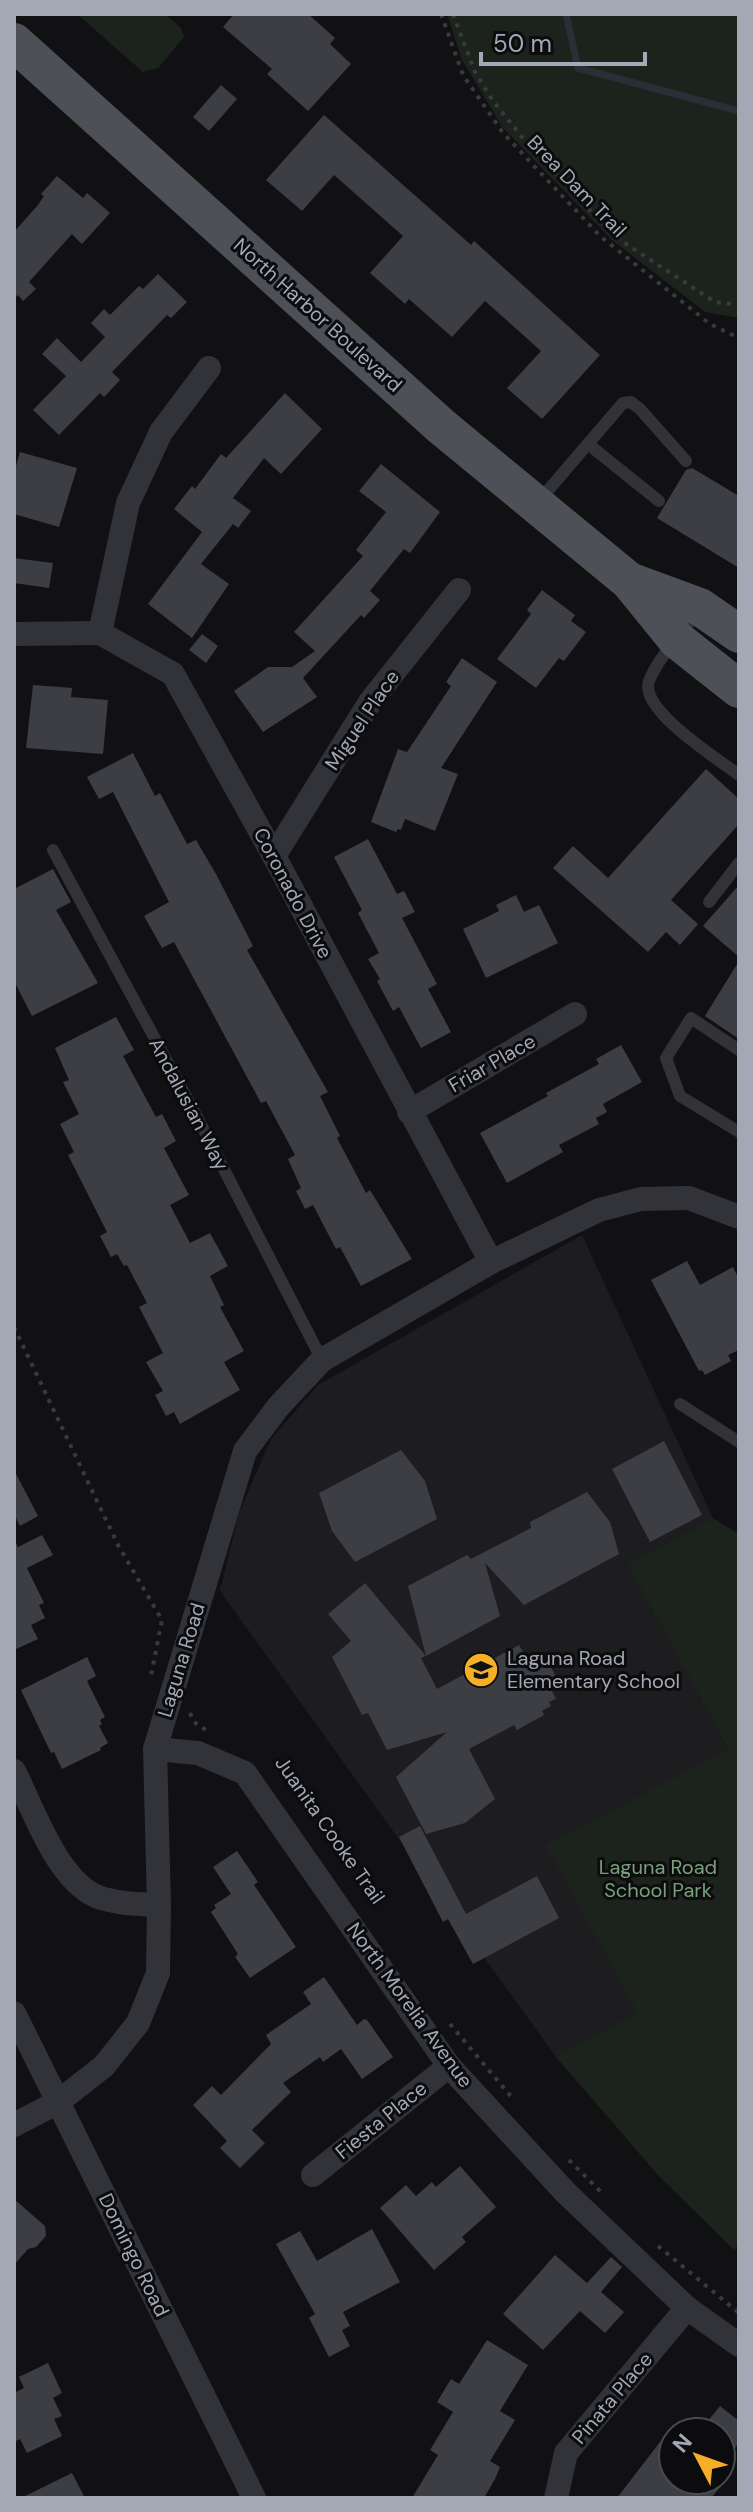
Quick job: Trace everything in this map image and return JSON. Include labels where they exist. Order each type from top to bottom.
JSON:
[{"type":"main road","name":"North Harbor Boulevard","points":[[14,42],[442,427],[629,581],[677,640],[739,689]]},
{"type":"main road","name":"North Harbor Boulevard","points":[[629,581],[700,607],[739,634]]},
{"type":"street","points":[[100,633],[128,503],[161,432],[209,368]]},
{"type":"street","name":"Miguel Place","points":[[274,856],[370,702],[459,590]]},
{"type":"street","name":"Coronado Drive","points":[[14,634],[100,633],[173,674],[491,1262]]},
{"type":"street","name":"Friar Place","points":[[409,1112],[575,1014]]},
{"type":"street","name":"Laguna Road","points":[[14,2125],[58,2102],[104,2066],[138,2023],[158,1973],[155,1749],[245,1451],[278,1407],[322,1360],[491,1262],[599,1210],[641,1199],[689,1198],[739,1217]]},
{"type":"street","name":"North Morelia Avenue","points":[[155,1749],[198,1753],[245,1773],[449,2066],[566,2193],[687,2308],[739,2345]]},
{"type":"street","points":[[14,1771],[59,1860],[75,1881],[96,1896],[124,1903],[159,1905]]},
{"type":"street","name":"Domingo Road","points":[[14,2013],[254,2498]]},
{"type":"street","name":"Fiesta Place","points":[[313,2175],[449,2066]]},
{"type":"street","name":"Pinata Place","points":[[556,2498],[566,2453],[687,2308]]},
{"type":"lane","points":[[536,504],[623,403],[631,402],[640,409],[686,461]]},
{"type":"lane","points":[[588,444],[659,501]]},
{"type":"lane","points":[[700,607],[650,679],[648,690],[664,717],[739,775]]},
{"type":"lane","name":"Andalusian Way","points":[[53,850],[195,1113],[322,1360]]},
{"type":"lane","points":[[709,902],[739,863]]},
{"type":"lane","points":[[739,1050],[691,1018],[666,1058],[680,1096],[739,1132]]},
{"type":"lane","points":[[680,1404],[739,1442]]},
{"type":"path","name":"Brea Dam Trail","points":[[441,14],[463,75],[503,133],[600,236],[710,324],[739,338]]},
{"type":"path","points":[[453,14],[475,72],[493,101],[530,147],[595,216],[623,242],[715,302],[739,305]]},
{"type":"path","points":[[14,1327],[118,1545],[162,1620],[147,1697],[167,1706],[187,1709],[194,1722],[219,1737]]},
{"type":"path","points":[[445,2019],[517,2103]]},
{"type":"path","points":[[569,2159],[610,2201]]},
{"type":"path","points":[[654,2243],[739,2313]]},
{"type":"shaded area","name":"Laguna Road Elementary School","points":[[582,1235],[713,1518],[627,1564],[728,1749],[547,1847],[637,2012],[556,2057],[220,1591],[239,1513],[271,1439],[318,1385]]},
{"type":"green space","points":[[77,14],[165,14],[181,28],[184,37],[158,68],[143,72]]},
{"type":"green space","points":[[447,14],[739,14],[739,318],[705,312],[612,240],[503,128],[462,60]]},
{"type":"green space","name":"Laguna Road School Park","points":[[713,1518],[739,1534],[739,2243],[734,2250],[658,2175],[556,2057],[637,2012],[546,1846],[728,1749],[627,1564]]},
{"type":"building","points":[[234,14],[308,14],[335,38],[330,44],[351,64],[308,111],[267,74],[272,69],[223,27]]},
{"type":"building","points":[[221,85],[237,99],[209,131],[193,117]]},
{"type":"building","points":[[324,115],[471,245],[474,241],[600,355],[542,419],[507,388],[541,351],[485,301],[452,337],[409,299],[405,304],[370,273],[403,236],[334,175],[302,211],[266,180]]},
{"type":"building","points":[[57,176],[83,198],[87,193],[110,213],[82,244],[72,234],[29,282],[36,289],[23,301],[18,295],[14,299],[14,232],[38,205],[44,196],[41,194]]},
{"type":"building","points":[[158,274],[187,302],[171,318],[167,315],[112,372],[120,380],[104,397],[100,393],[59,435],[33,410],[66,376],[42,354],[57,338],[81,362],[105,337],[91,323],[104,309],[110,315],[139,286],[143,289]]},
{"type":"building","points":[[285,393],[322,429],[281,474],[264,458],[233,498],[251,511],[238,528],[233,524],[201,564],[229,584],[192,638],[148,604],[202,532],[174,509],[192,486],[195,489],[221,454],[226,458]]},
{"type":"building","points":[[20,452],[77,468],[59,527],[14,514],[14,473]]},
{"type":"building","points":[[381,464],[440,512],[410,553],[404,549],[370,591],[380,600],[364,618],[361,615],[303,678],[317,697],[263,732],[234,691],[268,667],[292,667],[315,651],[294,632],[363,556],[356,550],[386,512],[359,491]]},
{"type":"building","points":[[692,468],[739,496],[739,568],[657,518],[686,470]]},
{"type":"building","points":[[14,558],[53,563],[49,588],[14,583]]},
{"type":"building","points":[[542,590],[575,615],[571,621],[586,632],[564,661],[559,658],[536,688],[497,659],[531,614],[527,610]]},
{"type":"building","points":[[202,634],[218,646],[206,663],[189,650]]},
{"type":"building","points":[[462,658],[497,682],[441,768],[458,774],[435,831],[405,819],[401,830],[396,832],[371,822],[398,749],[407,752],[451,686],[446,682]]},
{"type":"building","points":[[33,685],[72,688],[71,697],[108,700],[103,754],[26,748]]},
{"type":"building","points":[[133,753],[155,796],[160,793],[187,844],[196,840],[216,874],[253,946],[247,950],[328,1092],[320,1096],[340,1136],[337,1138],[366,1193],[370,1190],[412,1259],[361,1286],[340,1247],[336,1249],[313,1205],[305,1209],[296,1191],[301,1188],[288,1159],[295,1155],[266,1101],[261,1103],[174,942],[162,948],[144,916],[169,902],[113,792],[99,799],[87,777]]},
{"type":"building","points":[[706,769],[739,799],[739,824],[671,900],[698,924],[680,945],[666,932],[648,952],[553,868],[573,846],[608,878]]},
{"type":"building","points":[[368,839],[397,894],[404,891],[415,912],[402,918],[437,984],[428,989],[451,1032],[421,1048],[399,1007],[393,1011],[377,981],[380,979],[368,959],[379,953],[358,913],[362,910],[334,857]]},
{"type":"building","points":[[53,869],[71,902],[56,910],[98,983],[32,1016],[14,981],[14,889]]},
{"type":"building","points":[[739,885],[739,957],[703,926]]},
{"type":"building","points":[[516,895],[524,912],[539,905],[558,943],[486,978],[463,929],[499,911],[496,905]]},
{"type":"building","points":[[739,961],[739,1039],[705,1016]]},
{"type":"building","points":[[116,1017],[134,1050],[123,1056],[156,1117],[162,1114],[176,1141],[164,1148],[189,1195],[170,1205],[190,1243],[210,1233],[228,1266],[210,1276],[224,1305],[220,1307],[244,1351],[224,1362],[240,1390],[180,1424],[174,1412],[166,1416],[155,1395],[163,1391],[146,1362],[163,1353],[139,1307],[147,1303],[127,1265],[124,1266],[117,1254],[111,1257],[100,1236],[107,1232],[68,1155],[74,1152],[60,1124],[79,1114],[63,1082],[69,1080],[55,1048]]},
{"type":"building","points":[[621,1045],[642,1082],[603,1104],[607,1112],[596,1118],[599,1124],[559,1145],[563,1152],[507,1183],[480,1133],[548,1096],[546,1093],[599,1064],[596,1059]]},
{"type":"building","points":[[687,1261],[700,1285],[733,1267],[739,1279],[739,1350],[728,1355],[731,1361],[705,1375],[702,1370],[699,1371],[651,1280]]},
{"type":"building","points":[[664,1441],[702,1515],[650,1542],[612,1469]]},
{"type":"building","points":[[401,1450],[425,1481],[437,1519],[355,1562],[332,1531],[319,1493]]},
{"type":"building","points":[[14,1470],[38,1516],[20,1526],[14,1514]]},
{"type":"building","points":[[587,1492],[610,1522],[619,1554],[524,1605],[485,1563],[500,1616],[426,1656],[408,1586],[467,1555],[471,1559],[531,1528],[530,1522]]},
{"type":"building","points":[[42,1535],[53,1555],[27,1568],[44,1603],[39,1605],[45,1618],[31,1625],[38,1639],[14,1650],[14,1539],[18,1547]]},
{"type":"building","points":[[365,1583],[426,1656],[421,1658],[437,1689],[519,1645],[528,1661],[544,1653],[558,1681],[549,1685],[556,1699],[542,1711],[544,1715],[517,1730],[514,1725],[469,1749],[495,1799],[465,1823],[426,1834],[396,1777],[447,1732],[387,1750],[368,1713],[362,1715],[332,1657],[351,1641],[328,1614]]},
{"type":"building","points":[[87,1657],[96,1676],[87,1681],[105,1717],[100,1720],[102,1724],[99,1726],[108,1743],[101,1750],[62,1769],[21,1690]]},
{"type":"building","points":[[420,1826],[466,1914],[537,1876],[559,1918],[473,1964],[448,1919],[443,1922],[399,1837]]},
{"type":"building","points":[[237,1851],[258,1882],[254,1885],[296,1947],[250,1978],[211,1912],[216,1908],[214,1905],[231,1894],[213,1867]]},
{"type":"building","points":[[324,1977],[357,2025],[367,2020],[393,2057],[362,2079],[341,2049],[323,2062],[320,2057],[283,2083],[291,2092],[252,2130],[265,2143],[240,2168],[220,2148],[227,2141],[193,2105],[212,2086],[221,2095],[271,2044],[266,2035],[311,2004],[303,1992]]},
{"type":"building","points":[[460,2166],[496,2207],[462,2237],[466,2242],[434,2270],[380,2208],[406,2185],[416,2196],[432,2182],[436,2187]]},
{"type":"building","points":[[14,2199],[45,2226],[46,2236],[36,2247],[28,2249],[14,2265]]},
{"type":"building","points":[[372,2229],[400,2282],[343,2312],[350,2326],[342,2330],[350,2346],[329,2357],[309,2318],[315,2314],[276,2244],[300,2231],[317,2261]]},
{"type":"building","points":[[555,2255],[587,2283],[611,2257],[622,2267],[601,2292],[624,2312],[605,2333],[580,2311],[543,2350],[503,2314]]},
{"type":"building","points":[[487,2340],[528,2365],[500,2411],[515,2420],[490,2461],[500,2467],[495,2479],[484,2498],[412,2498],[438,2455],[430,2450],[453,2412],[437,2402],[451,2379],[459,2384]]},
{"type":"building","points":[[48,2363],[62,2393],[53,2398],[62,2416],[54,2419],[62,2436],[27,2453],[20,2439],[14,2442],[14,2393],[24,2388],[19,2377]]},
{"type":"building","points":[[720,2406],[733,2416],[712,2416]]},
{"type":"building","points":[[737,2419],[739,2421],[737,2445]]},
{"type":"building","points":[[657,2446],[657,2496],[713,2496],[711,2498],[617,2498]]},
{"type":"building","points":[[72,2473],[85,2498],[21,2498]]},
{"type":"waterway","points":[[566,14],[578,68],[739,111]]},
{"type":"place","name":"Laguna Road Elementary School","points":[[481,1670]]}]
